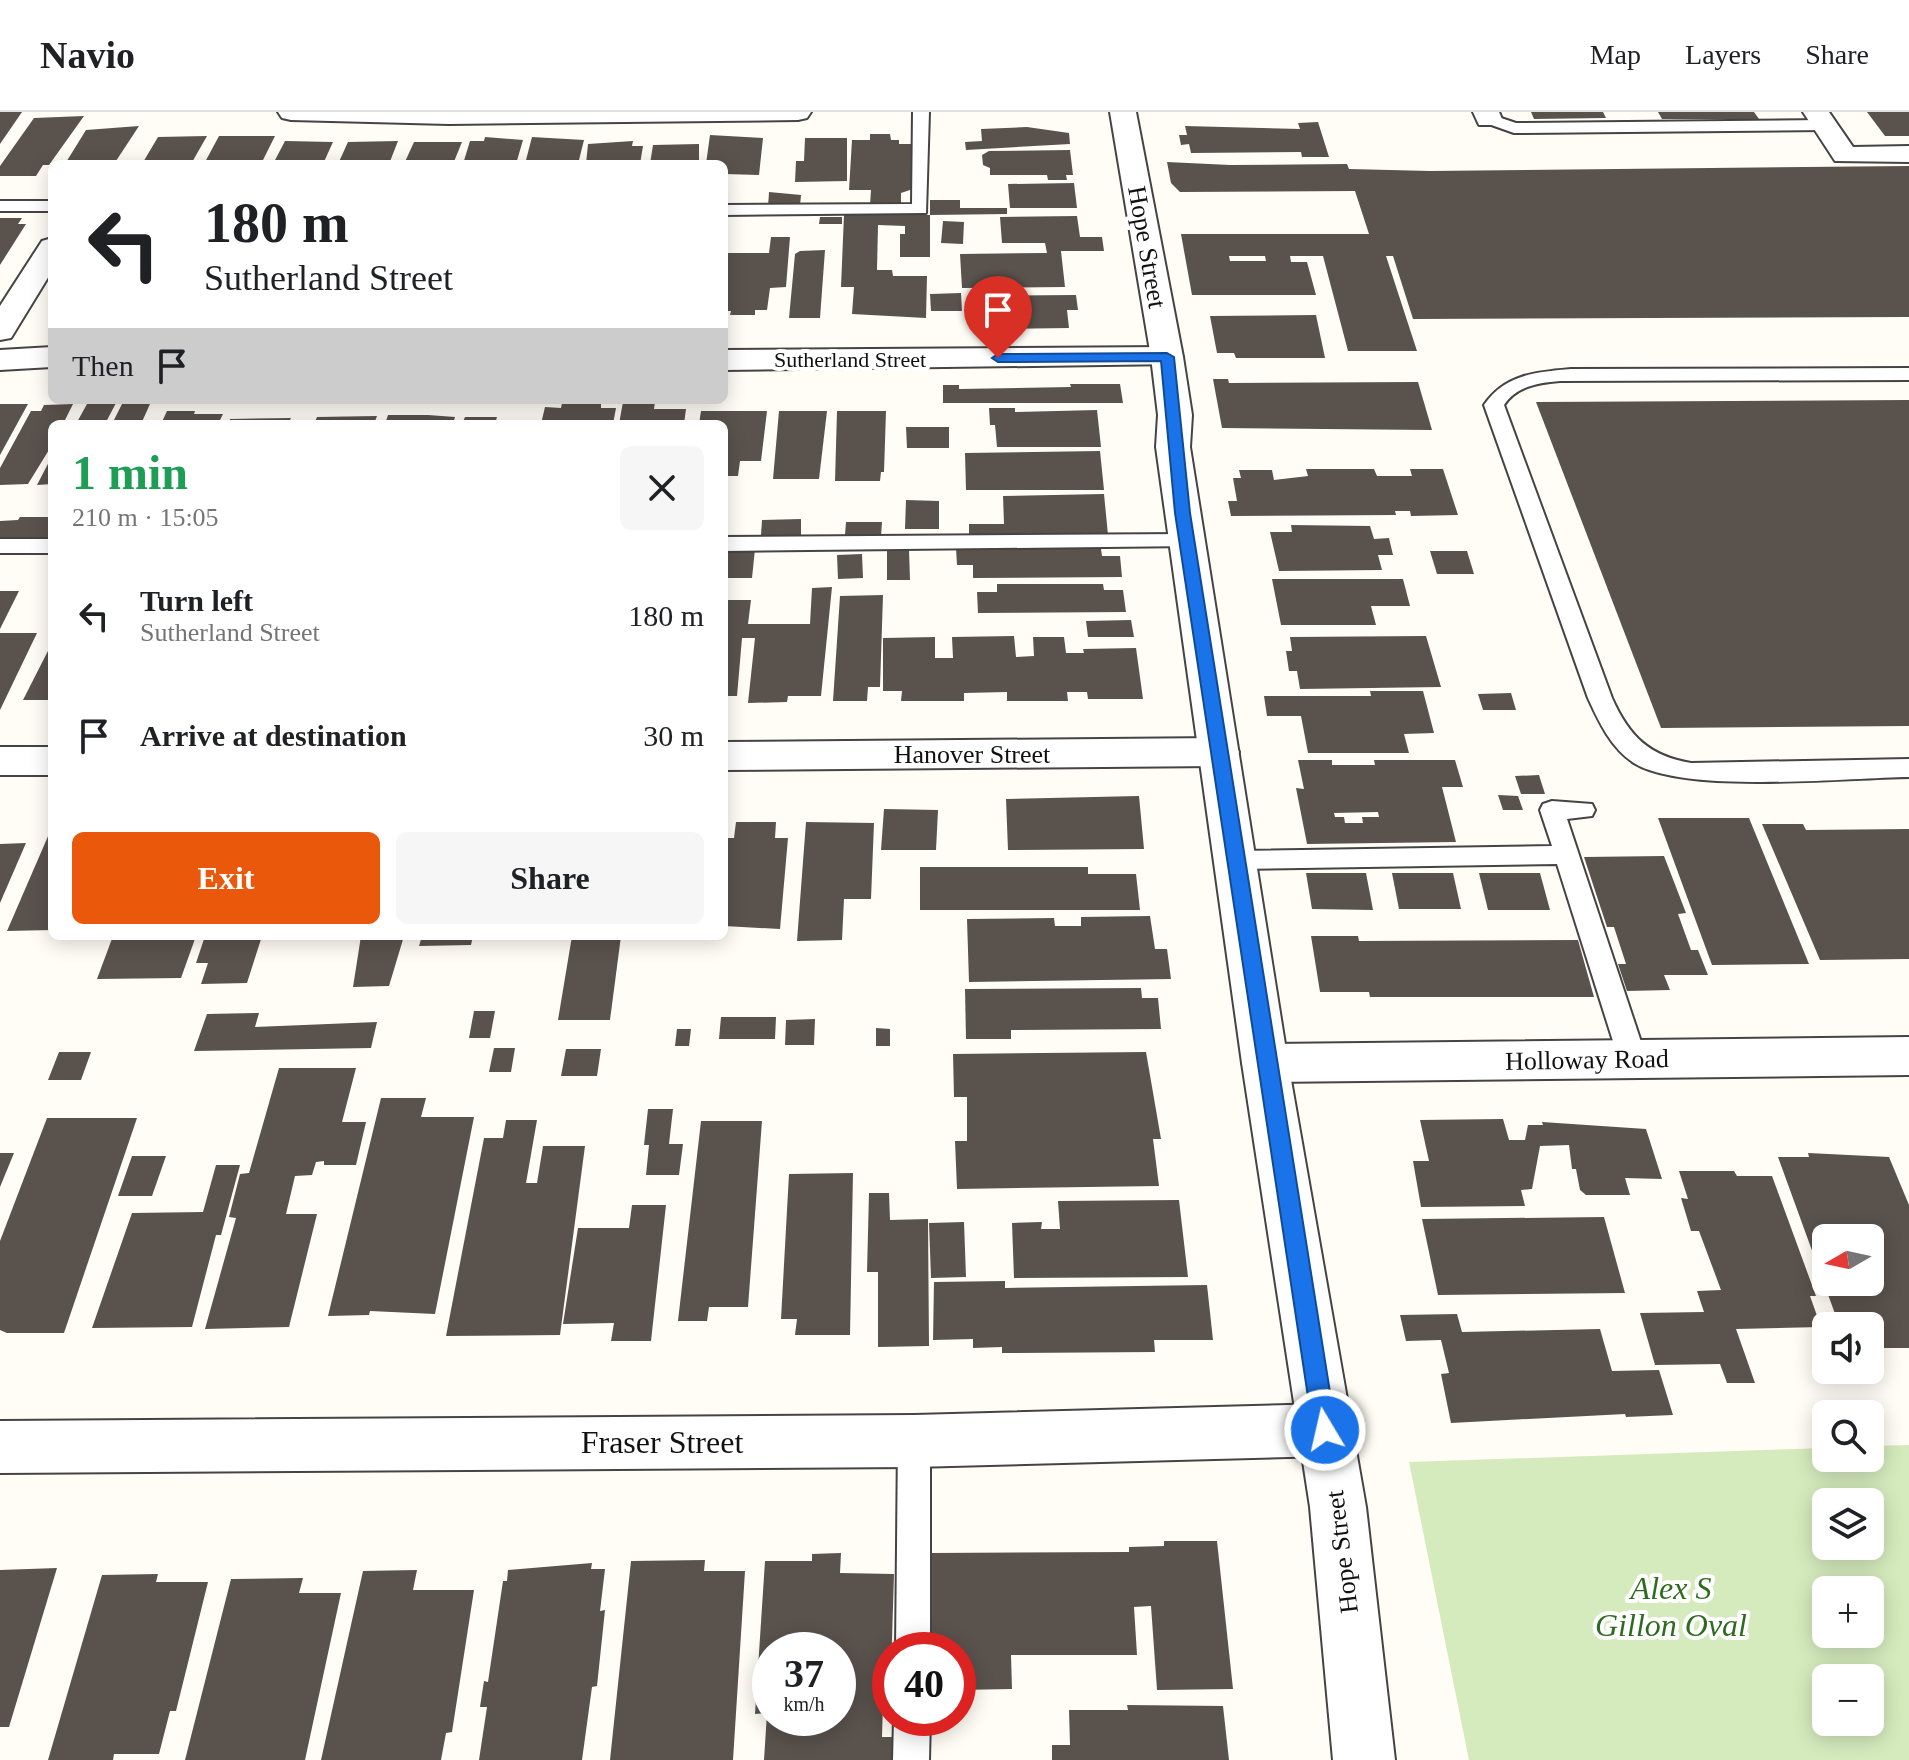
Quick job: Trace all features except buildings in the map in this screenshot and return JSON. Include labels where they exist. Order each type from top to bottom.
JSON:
[{"type":"street","points":[[291,112],[449,116],[798,112]]},
{"type":"street","name":"Hope Street","points":[[1123,112],[1167,357],[1175,415],[1173,447],[1187,541],[1265,1063],[1345,1552],[1364,1760]]},
{"type":"street","points":[[1820,118],[1845,155],[1909,154]]},
{"type":"street","points":[[0,331],[48,253]]},
{"type":"street","points":[[0,360],[48,357]]},
{"type":"street","name":"Sutherland Street","points":[[728,360],[1167,357]]},
{"type":"street","name":"Hanover Street","points":[[728,756],[1219,752]]},
{"type":"street","points":[[0,761],[48,761]]},
{"type":"street","name":"Holloway Road","points":[[1265,1063],[1909,1056]]},
{"type":"street","name":"Fraser Street","points":[[0,1447],[914,1441],[1325,1430]]},
{"type":"lane","points":[[728,210],[920,209],[921,112]]},
{"type":"lane","points":[[1488,115],[1514,128],[1820,118]]},
{"type":"lane","points":[[0,206],[48,206]]},
{"type":"lane","points":[[1909,374],[1571,375],[1535,378],[1515,385],[1500,392],[1494,405],[1600,698],[1622,740],[1637,755],[1665,768],[1691,772],[1909,768]]},
{"type":"lane","points":[[728,544],[1187,541]]},
{"type":"lane","points":[[0,546],[48,546]]},
{"type":"lane","points":[[1583,810],[1552,810],[1633,1060]]},
{"type":"lane","points":[[1235,860],[1567,855]]},
{"type":"lane","points":[[913,1632],[914,1441]]},
{"type":"lane","points":[[911,1760],[912,1736]]},
{"type":"green space","name":"Alex S Gillon Oval","points":[[1909,1445],[1909,1760],[1469,1760],[1409,1462],[1812,1448],[1812,1472],[1884,1472],[1884,1446]]},
{"type":"route","points":[[998,358],[1167,357],[1175,415],[1173,447],[1265,1063],[1325,1430]]}]
